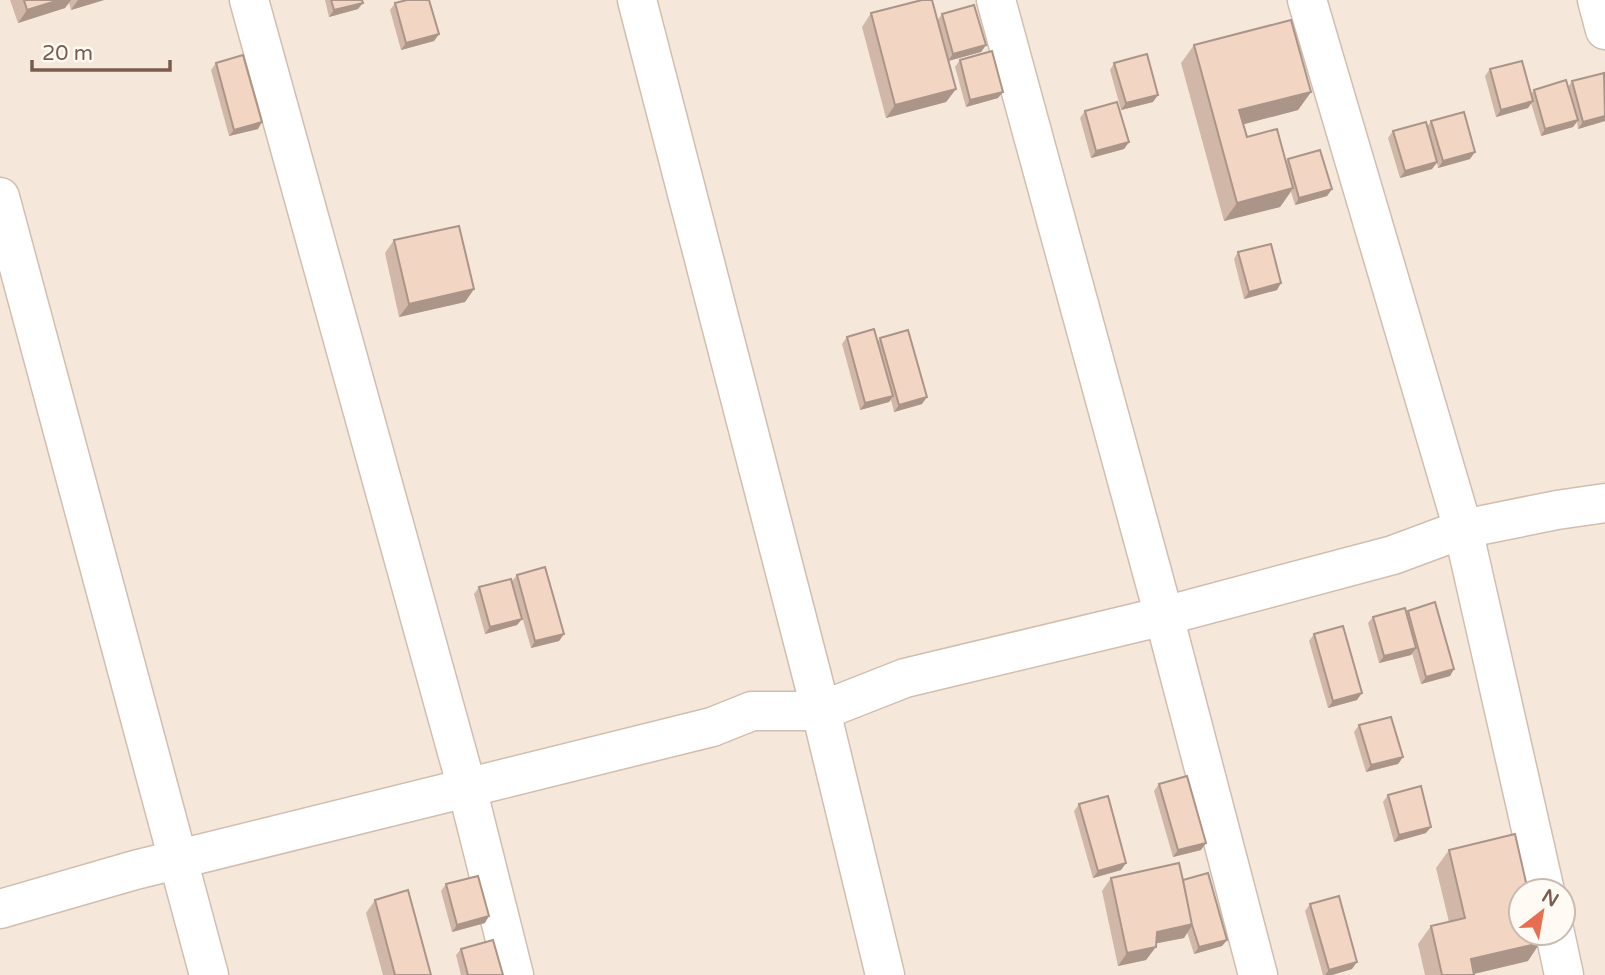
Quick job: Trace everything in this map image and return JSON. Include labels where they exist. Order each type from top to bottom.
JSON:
[{"type":"street","points":[[249,0],[467,788],[514,975]]},
{"type":"street","points":[[637,0],[821,711],[885,975]]},
{"type":"street","points":[[996,0],[1164,616],[1258,975]]},
{"type":"street","points":[[1307,0],[1462,529],[1542,877]]},
{"type":"street","points":[[1597,0],[1605,30]]},
{"type":"street","points":[[0,197],[209,975]]},
{"type":"street","points":[[0,909],[178,860],[712,727],[752,711],[821,711],[905,678],[1164,616],[1393,555],[1462,529],[1605,503]]},
{"type":"street","points":[[1558,947],[1564,975]]},
{"type":"shaded area","points":[[0,0],[1605,0],[1605,975],[0,975]]},
{"type":"building","points":[[24,0],[59,0],[27,10]]},
{"type":"building","points":[[331,0],[362,0],[363,3],[334,10]]},
{"type":"building","points":[[429,0],[439,34],[406,43],[395,3]]},
{"type":"building","points":[[932,0],[956,89],[895,105],[871,13]]},
{"type":"building","points":[[974,5],[986,45],[953,54],[942,14]]},
{"type":"building","points":[[1291,20],[1311,92],[1239,110],[1247,137],[1277,129],[1293,188],[1237,203],[1194,45]]},
{"type":"building","points":[[992,51],[1003,92],[970,100],[960,60]]},
{"type":"building","points":[[1147,54],[1158,95],[1126,103],[1114,63]]},
{"type":"building","points":[[243,55],[262,122],[234,130],[216,63]]},
{"type":"building","points":[[1522,61],[1533,101],[1501,110],[1490,69]]},
{"type":"building","points":[[1604,73],[1605,116],[1583,122],[1572,81]]},
{"type":"building","points":[[1566,80],[1578,120],[1545,129],[1534,90]]},
{"type":"building","points":[[1117,102],[1129,142],[1096,151],[1085,111]]},
{"type":"building","points":[[1464,112],[1475,152],[1443,161],[1431,121]]},
{"type":"building","points":[[1426,122],[1437,162],[1405,171],[1393,131]]},
{"type":"building","points":[[1320,150],[1332,189],[1299,198],[1288,159]]},
{"type":"building","points":[[459,226],[474,289],[409,304],[394,240]]},
{"type":"building","points":[[1271,244],[1281,283],[1249,292],[1238,252]]},
{"type":"building","points":[[874,329],[893,396],[865,403],[847,337]]},
{"type":"building","points":[[908,330],[927,397],[899,405],[880,338]]},
{"type":"building","points":[[545,567],[564,634],[535,641],[517,575]]},
{"type":"building","points":[[511,579],[522,619],[490,627],[479,587]]},
{"type":"building","points":[[1435,602],[1454,669],[1426,677],[1408,611]]},
{"type":"building","points":[[1405,608],[1416,648],[1384,656],[1373,617]]},
{"type":"building","points":[[1343,626],[1362,693],[1333,701],[1314,634]]},
{"type":"building","points":[[1391,717],[1403,757],[1371,765],[1359,725]]},
{"type":"building","points":[[1187,776],[1206,843],[1178,850],[1159,784]]},
{"type":"building","points":[[1421,786],[1431,827],[1399,835],[1388,795]]},
{"type":"building","points":[[1108,796],[1126,863],[1098,871],[1079,804]]},
{"type":"building","points":[[1515,834],[1525,877],[1507,877],[1507,947],[1523,947],[1471,959],[1474,975],[1442,975],[1431,926],[1465,918],[1449,850]]},
{"type":"building","points":[[1179,863],[1193,924],[1157,932],[1156,947],[1127,953],[1111,878]]},
{"type":"building","points":[[1208,873],[1227,940],[1199,947],[1183,880]]},
{"type":"building","points":[[478,876],[489,916],[457,925],[446,884]]},
{"type":"building","points":[[408,890],[431,975],[395,975],[375,900]]},
{"type":"building","points":[[1339,896],[1357,962],[1329,970],[1310,904]]},
{"type":"building","points":[[493,940],[503,975],[468,975],[461,949]]}]
